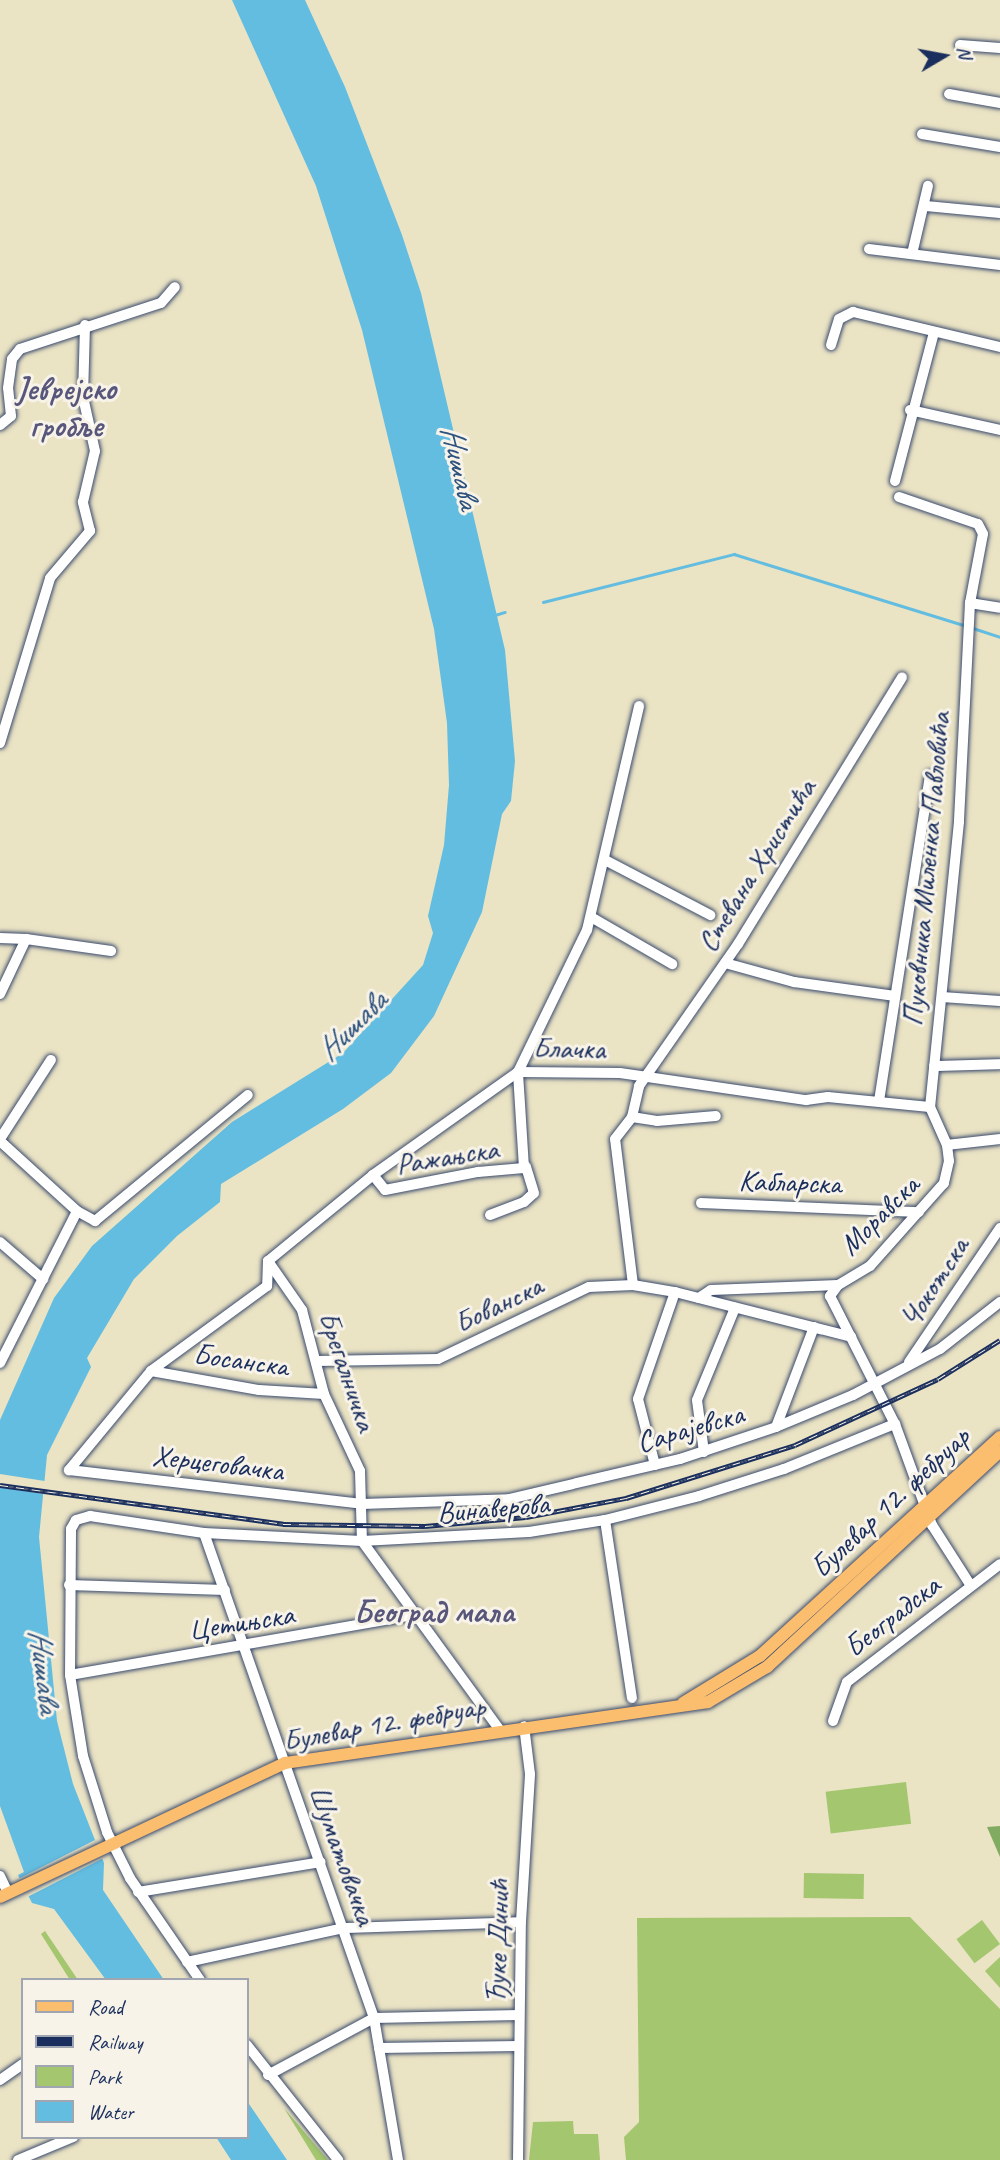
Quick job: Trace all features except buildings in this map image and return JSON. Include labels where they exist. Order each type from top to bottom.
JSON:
[{"type":"main road","name":"Булевар 12. фебруар","points":[[4,1895],[285,1763],[524,1726],[708,1702],[767,1667],[1000,1437]]},
{"type":"main road","name":"Булевар 12. фебруар","points":[[927,1511],[1000,1451]]},
{"type":"street","points":[[960,45],[1000,48]]},
{"type":"street","points":[[948,94],[1000,103]]},
{"type":"street","points":[[922,134],[1000,147]]},
{"type":"street","points":[[912,254],[926,205],[928,186]]},
{"type":"street","points":[[926,205],[1000,213]]},
{"type":"street","points":[[869,249],[1000,265]]},
{"type":"street","points":[[0,425],[11,416],[8,388],[15,353],[85,325],[162,303],[175,286]]},
{"type":"street","points":[[831,345],[839,319],[853,312],[1000,348]]},
{"type":"street","points":[[0,743],[50,578],[90,531],[83,502],[95,451],[83,397],[85,325]]},
{"type":"street","points":[[895,481],[910,410],[934,332]]},
{"type":"street","points":[[910,410],[1000,430]]},
{"type":"street","name":"Пуковника Миленка Павловића","points":[[899,497],[983,529],[970,603],[959,822],[930,1107]]},
{"type":"street","points":[[970,603],[1000,608]]},
{"type":"street","name":"Стевана Христића","points":[[633,1285],[614,1143],[632,1117],[639,1086],[725,964],[902,677]]},
{"type":"street","points":[[518,1072],[591,917],[639,706]]},
{"type":"street","points":[[879,1101],[930,775]]},
{"type":"street","points":[[605,860],[710,915]]},
{"type":"street","points":[[591,917],[672,964]]},
{"type":"street","points":[[0,938],[111,951]]},
{"type":"street","points":[[0,994],[26,939]]},
{"type":"street","points":[[725,964],[794,982],[895,996]]},
{"type":"street","points":[[942,997],[1000,1001]]},
{"type":"street","points":[[51,1060],[0,1140],[88,1220],[102,1219],[174,1152],[248,1096]]},
{"type":"street","points":[[934,1066],[1000,1064]]},
{"type":"street","name":"Блачка","points":[[268,1261],[373,1175],[518,1072],[647,1076],[806,1100],[879,1101],[930,1107]]},
{"type":"street","name":"Ражањска","points":[[373,1175],[385,1191],[478,1172],[515,1171],[526,1166],[518,1072]]},
{"type":"street","name":"Моравска","points":[[930,1107],[947,1145],[949,1161],[944,1182],[870,1266],[838,1285],[831,1299],[895,1424],[927,1511],[971,1586]]},
{"type":"street","points":[[632,1117],[657,1121],[716,1116]]},
{"type":"street","points":[[947,1145],[1000,1139]]},
{"type":"street","points":[[490,1215],[523,1202],[534,1194],[526,1166]]},
{"type":"street","name":"Кабларска","points":[[701,1203],[919,1212]]},
{"type":"street","points":[[1,1360],[77,1211]]},
{"type":"street","name":"Чокотска","points":[[909,1363],[1000,1228]]},
{"type":"street","points":[[0,1242],[43,1279]]},
{"type":"street","points":[[151,1371],[267,1286],[268,1261]]},
{"type":"street","name":"Брегалничка","points":[[268,1261],[302,1310],[324,1394],[360,1471],[362,1541]]},
{"type":"street","name":"Бованска","points":[[317,1361],[438,1359],[589,1287],[633,1285],[675,1292],[851,1337]]},
{"type":"street","name":"Бованска","points":[[699,1298],[711,1290],[838,1285]]},
{"type":"street","points":[[655,1465],[638,1399],[675,1292]]},
{"type":"street","name":"Сарајевска","points":[[362,1504],[493,1502],[704,1452],[776,1427],[873,1385],[909,1363],[940,1349],[1000,1302]]},
{"type":"street","points":[[704,1452],[697,1401],[735,1308]]},
{"type":"street","points":[[776,1427],[814,1327]]},
{"type":"street","name":"Босанска","points":[[151,1371],[259,1390],[324,1394]]},
{"type":"street","name":"Херцеговачка","points":[[151,1371],[69,1470],[362,1504]]},
{"type":"street","name":"Винаверова","points":[[69,1585],[71,1529],[80,1517],[204,1533],[362,1541],[529,1532],[606,1521],[784,1468],[895,1424]]},
{"type":"street","points":[[606,1521],[632,1698]]},
{"type":"street","name":"Шуматовачка","points":[[204,1533],[374,2018],[398,2160]]},
{"type":"street","points":[[362,1541],[419,1614],[500,1730]]},
{"type":"street","name":"Београдска","points":[[833,1721],[848,1682],[1000,1564]]},
{"type":"street","points":[[199,1978],[106,1847],[83,1756],[70,1675],[69,1585],[225,1590]]},
{"type":"street","name":"Цетињска","points":[[70,1675],[419,1614]]},
{"type":"street","name":"Ђуке Динић","points":[[518,2160],[521,1923],[530,1774],[524,1726]]},
{"type":"street","points":[[138,1892],[321,1862]]},
{"type":"street","points":[[0,1876],[4,1895]]},
{"type":"street","points":[[187,1962],[344,1927],[521,1923]]},
{"type":"street","points":[[268,2075],[374,2018],[519,2015]]},
{"type":"street","points":[[248,2046],[338,2160]]},
{"type":"street","points":[[379,2048],[518,2046]]},
{"type":"street","points":[[0,2080],[21,2065]]},
{"type":"street","points":[[18,2160],[68,2139]]},
{"type":"green space","points":[[906,1782],[911,1824],[831,1834],[826,1792]]},
{"type":"green space","points":[[1000,1826],[1000,1857],[987,1827]]},
{"type":"green space","points":[[804,1873],[864,1874],[864,1899],[804,1898]]},
{"type":"green space","points":[[910,1917],[1000,2009],[1000,2160],[626,2160],[624,2137],[639,2122],[637,1918]]},
{"type":"green space","points":[[982,1920],[1000,1944],[974,1963],[956,1939]]},
{"type":"green space","points":[[45,1931],[77,1978],[69,1978],[41,1934]]},
{"type":"green space","points":[[1000,1957],[1000,1988],[985,1971]]},
{"type":"green space","points":[[284,2108],[328,2160],[316,2160]]},
{"type":"green space","points":[[573,2121],[574,2134],[598,2134],[600,2160],[529,2160],[533,2122]]},
{"type":"water","name":"Нишава","points":[[232,0],[305,0],[345,87],[402,235],[421,293],[505,650],[515,761],[511,801],[502,814],[482,912],[434,1016],[391,1073],[343,1109],[221,1184],[220,1202],[177,1236],[134,1279],[87,1358],[91,1367],[47,1455],[39,1537],[57,1721],[73,1784],[104,1863],[103,1890],[163,1978],[105,1978],[54,1909],[32,1903],[18,1875],[24,1872],[0,1806],[0,1420],[54,1298],[92,1246],[232,1122],[343,1053],[423,965],[433,933],[428,916],[444,845],[449,785],[447,723],[434,629],[362,330],[316,186]]},
{"type":"water","points":[[248,2102],[287,2160],[231,2160],[217,2139],[248,2139]]},
{"type":"pier","points":[[0,1474],[46,1481],[44,1494],[0,1487]]},
{"type":"pier","points":[[95,1840],[104,1858],[28,1896],[19,1879]]},
{"type":"waterway","points":[[543,602],[734,554],[967,626]]},
{"type":"waterway","points":[[495,615],[505,612]]},
{"type":"waterway","points":[[973,628],[1000,637]]},
{"type":"railway","points":[[0,1485],[283,1524],[425,1526],[526,1517],[626,1498],[795,1445],[938,1379],[1000,1340]]},
{"type":"district","name":"Јеврејско гробље","points":[[66,408]]},
{"type":"district","name":"Београд мала","points":[[434,1612]]}]
